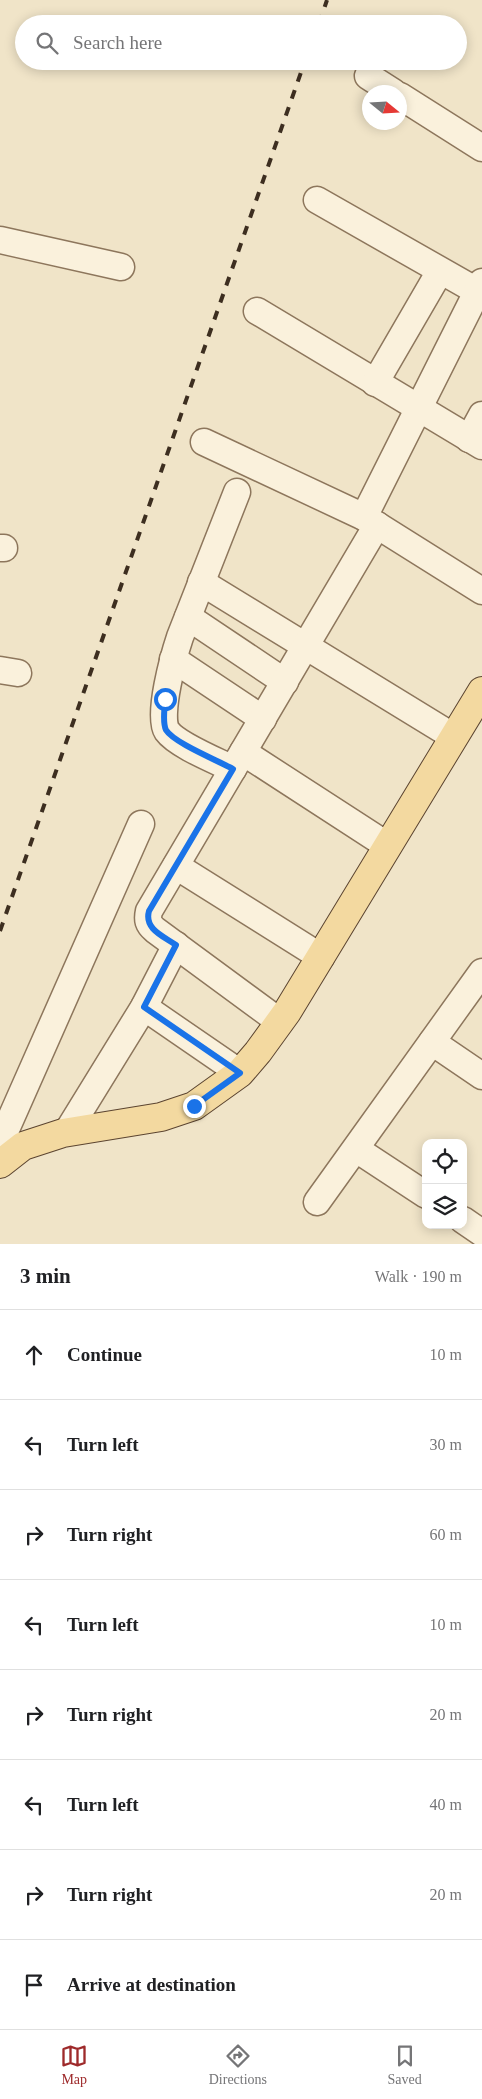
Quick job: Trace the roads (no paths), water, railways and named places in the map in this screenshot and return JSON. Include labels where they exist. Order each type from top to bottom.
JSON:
[{"type":"main road","points":[[0,1164],[23,1146],[67,1132],[161,1117],[194,1106],[240,1073],[280,1022],[482,691]]},
{"type":"street","points":[[368,76],[382,85]]},
{"type":"street","points":[[407,100],[482,148]]},
{"type":"street","points":[[280,1022],[155,930],[148,924],[149,911],[306,647],[370,521],[418,409],[480,289],[440,271],[317,200]]},
{"type":"street","points":[[0,240],[121,267]]},
{"type":"street","points":[[375,383],[440,271]]},
{"type":"street","points":[[258,312],[475,442],[482,415]]},
{"type":"street","points":[[204,442],[370,521],[482,591]]},
{"type":"street","points":[[237,492],[173,659],[165,699],[164,720],[166,730],[177,740],[238,761],[388,846]]},
{"type":"street","points":[[201,582],[454,737]]},
{"type":"street","points":[[188,616],[285,682]]},
{"type":"street","points":[[173,659],[263,718]]},
{"type":"street","points":[[0,1143],[141,824]]},
{"type":"street","points":[[176,866],[320,957]]},
{"type":"street","points":[[67,1132],[144,1007],[176,945]]},
{"type":"street","points":[[317,1202],[482,972]]},
{"type":"street","points":[[144,1007],[240,1073]]},
{"type":"street","points":[[432,1042],[482,1076]]},
{"type":"street","points":[[356,1149],[422,1192]]},
{"type":"street","points":[[467,1223],[482,1233]]},
{"type":"railway","points":[[322,15],[327,0]]},
{"type":"railway","points":[[0,931],[302,70]]}]
